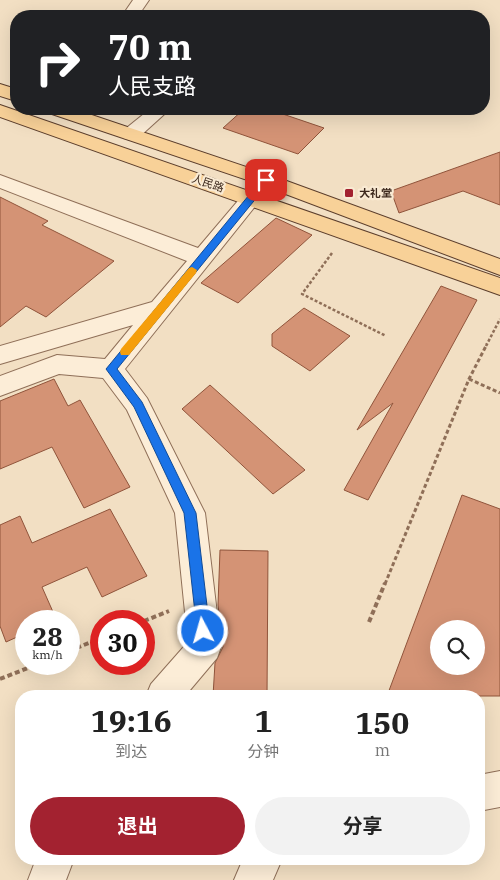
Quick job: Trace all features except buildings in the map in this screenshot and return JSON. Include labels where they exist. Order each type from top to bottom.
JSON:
[{"type":"main road","name":"人民路","points":[[13,115],[258,189],[500,267]]},
{"type":"main road","name":"人民路","points":[[74,115],[132,134],[258,189],[347,232],[500,287]]},
{"type":"street","points":[[132,134],[154,115]]},
{"type":"street","points":[[0,182],[202,258]]},
{"type":"street","points":[[111,369],[258,189]]},
{"type":"street","points":[[0,355],[162,308]]},
{"type":"street","points":[[0,386],[57,364],[111,369],[138,405],[190,513],[205,647],[168,690]]},
{"type":"street","points":[[485,792],[500,789]]},
{"type":"street","points":[[47,880],[53,865]]},
{"type":"street","points":[[253,880],[260,865]]},
{"type":"path","points":[[347,232],[302,294],[386,336]]},
{"type":"path","points":[[369,622],[470,379],[500,319]]},
{"type":"path","points":[[470,379],[500,393]]},
{"type":"path","points":[[0,679],[15,673]]},
{"type":"slow traffic","points":[[125,352],[192,270]]},
{"type":"place","name":"大礼堂","points":[[349,193]]},
{"type":"route","points":[[203,631],[190,513],[138,405],[111,369],[266,180]]}]
